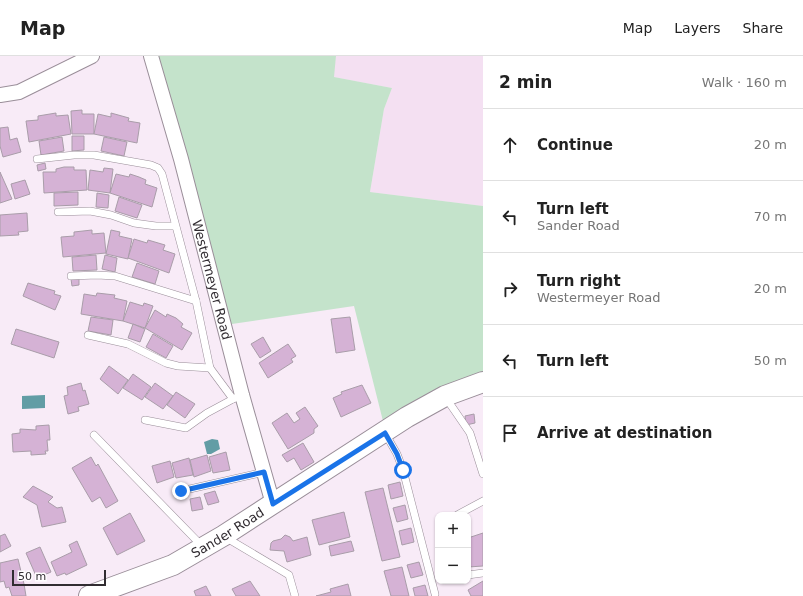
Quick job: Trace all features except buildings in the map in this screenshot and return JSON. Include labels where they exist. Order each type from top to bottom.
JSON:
[{"type":"main road","name":"Sander Road","points":[[89,596],[173,565],[223,536],[385,433],[407,417],[445,396],[483,382]]},
{"type":"street","points":[[0,95],[19,92],[92,56]]},
{"type":"street","name":"Westermeyer Road","points":[[152,56],[181,159],[238,397],[264,472],[273,504]]},
{"type":"lane","points":[[37,159],[74,155],[94,155],[151,165],[158,168],[162,174],[196,301],[210,368],[238,397],[207,412],[186,428],[146,420]]},
{"type":"lane","points":[[58,212],[90,211],[111,215],[134,223],[156,226],[175,226]]},
{"type":"lane","points":[[71,276],[115,276],[196,301]]},
{"type":"lane","points":[[88,335],[128,344],[166,363],[178,366],[210,368]]},
{"type":"lane","points":[[445,396],[470,433],[483,474]]},
{"type":"lane","points":[[385,433],[397,454],[403,470],[436,594]]},
{"type":"lane","points":[[94,435],[204,548]]},
{"type":"lane","points":[[181,491],[264,472]]},
{"type":"lane","points":[[463,512],[483,501]]},
{"type":"lane","points":[[223,536],[289,575],[295,596]]},
{"type":"lane","points":[[471,574],[483,572]]},
{"type":"shaded area","points":[[336,56],[483,56],[483,206],[370,192],[384,109],[392,88],[333,77]]},
{"type":"green space","points":[[152,56],[336,56],[334,77],[392,88],[384,109],[370,192],[483,206],[483,383],[386,433],[354,306],[225,325]]},
{"type":"water","points":[[45,395],[45,408],[22,409],[22,396]]},
{"type":"water","points":[[212,439],[218,440],[220,449],[211,454],[207,454],[204,442]]},
{"type":"route","points":[[181,491],[264,472],[273,504],[385,433],[397,454],[403,470]]}]
